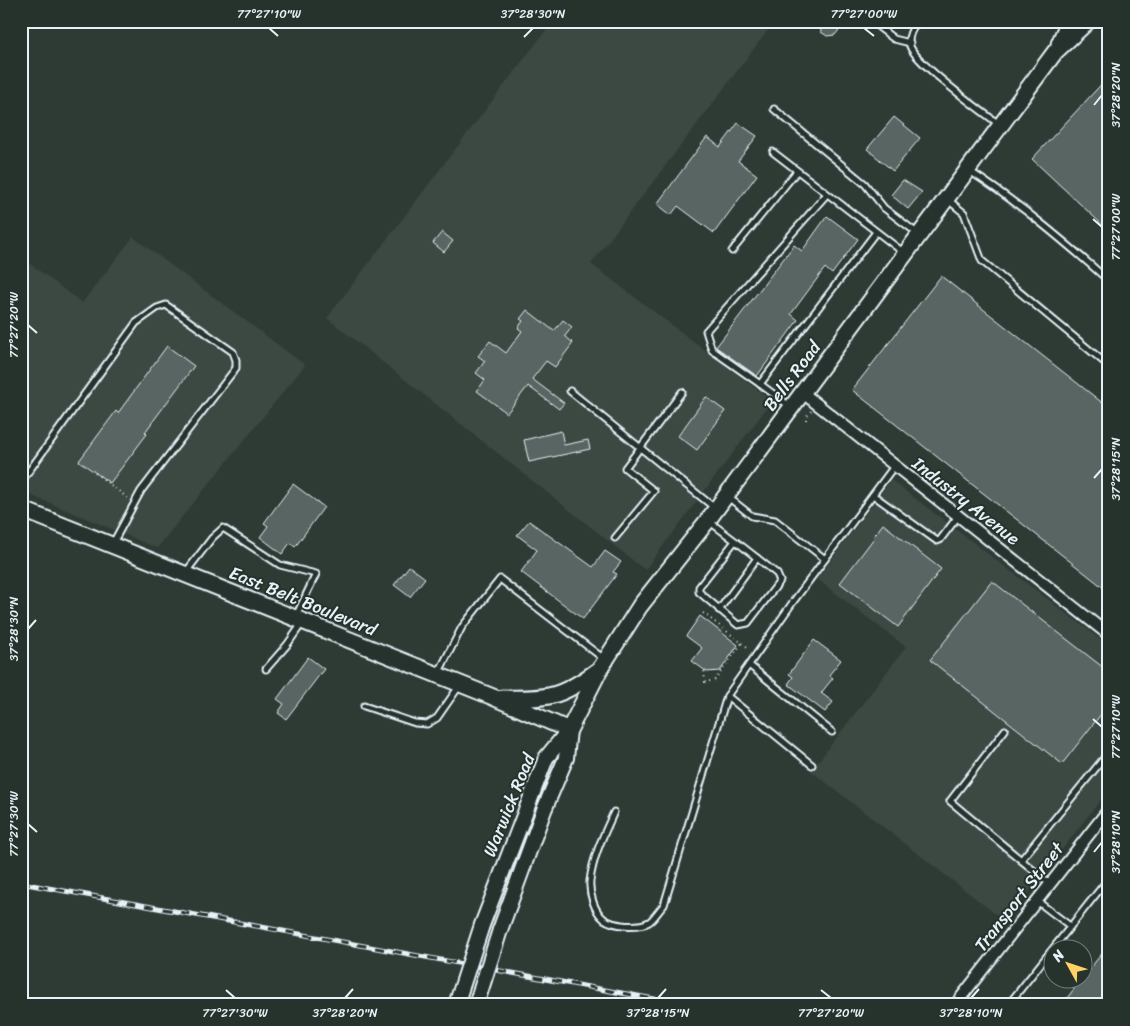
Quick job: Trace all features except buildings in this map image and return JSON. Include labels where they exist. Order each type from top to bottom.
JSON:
[{"type":"main road","name":"Bells Road","points":[[1055,52],[1069,21]]},
{"type":"main road","name":"Bells Road","points":[[569,730],[603,665],[640,606],[712,515],[1055,52],[1088,21]]},
{"type":"main road","name":"East Belt Boulevard","points":[[21,509],[461,684],[569,730]]},
{"type":"main road","points":[[493,697],[534,699],[549,697],[576,686],[603,665]]},
{"type":"main road","name":"Warwick Road","points":[[456,1005],[482,925],[546,758],[569,730]]},
{"type":"main road","name":"Warwick Road","points":[[476,1005],[500,930],[544,810],[566,758],[569,730]]},
{"type":"street","name":"Industry Avenue","points":[[803,393],[1109,634]]},
{"type":"street","name":"Transport Street","points":[[955,1005],[1109,809]]},
{"type":"lane","points":[[870,21],[894,38],[910,43]]},
{"type":"lane","points":[[917,21],[908,38],[910,48],[952,88],[1000,125]]},
{"type":"lane","points":[[774,109],[865,184],[884,208],[920,235]]},
{"type":"lane","points":[[773,152],[906,254]]},
{"type":"lane","points":[[968,170],[999,190],[1109,281]]},
{"type":"lane","points":[[732,251],[797,171]]},
{"type":"lane","points":[[792,408],[712,350],[706,331],[827,194]]},
{"type":"lane","points":[[946,199],[964,213],[982,261],[1109,366]]},
{"type":"lane","points":[[760,384],[876,232]]},
{"type":"lane","points":[[21,482],[136,323],[157,308],[166,305],[233,352],[236,368],[141,491],[111,545]]},
{"type":"lane","points":[[570,391],[640,447],[712,515],[735,541],[777,574],[780,581],[748,623],[738,626],[699,592],[699,587],[735,541]]},
{"type":"lane","points":[[615,538],[654,491],[625,468],[682,392]]},
{"type":"lane","points":[[614,812],[596,852],[590,882],[593,904],[604,919],[636,926],[650,922],[664,905],[726,696],[895,465]]},
{"type":"lane","points":[[873,495],[937,541],[940,540],[959,515]]},
{"type":"lane","points":[[726,496],[752,516],[775,520],[825,559]]},
{"type":"lane","points":[[185,574],[212,538],[223,528],[280,565],[316,574],[299,620],[287,645],[266,669]]},
{"type":"lane","points":[[719,610],[757,558]]},
{"type":"lane","points":[[437,675],[462,627],[500,578],[603,665]]},
{"type":"lane","points":[[748,665],[832,732]]},
{"type":"lane","points":[[364,706],[415,723],[427,724],[437,718],[461,684]]},
{"type":"lane","points":[[726,696],[812,766]]},
{"type":"lane","points":[[1005,730],[950,801],[1050,884]]},
{"type":"lane","points":[[1021,860],[1109,752]]},
{"type":"lane","points":[[1008,1005],[1109,878]]},
{"type":"lane","points":[[1036,901],[1070,926]]},
{"type":"path","points":[[94,473],[122,494]]},
{"type":"path","points":[[703,613],[756,654]]},
{"type":"path","points":[[704,670],[705,682],[715,680],[742,643]]},
{"type":"shaded area","points":[[553,21],[775,21],[591,264],[772,401],[645,570],[327,318]]},
{"type":"shaded area","points":[[133,237],[305,365],[157,548],[21,491],[21,257],[82,303]]},
{"type":"shaded area","points":[[891,480],[1109,646],[1109,789],[1006,922],[811,771],[906,647],[817,579]]},
{"type":"railway","points":[[21,883],[687,1005]]}]
